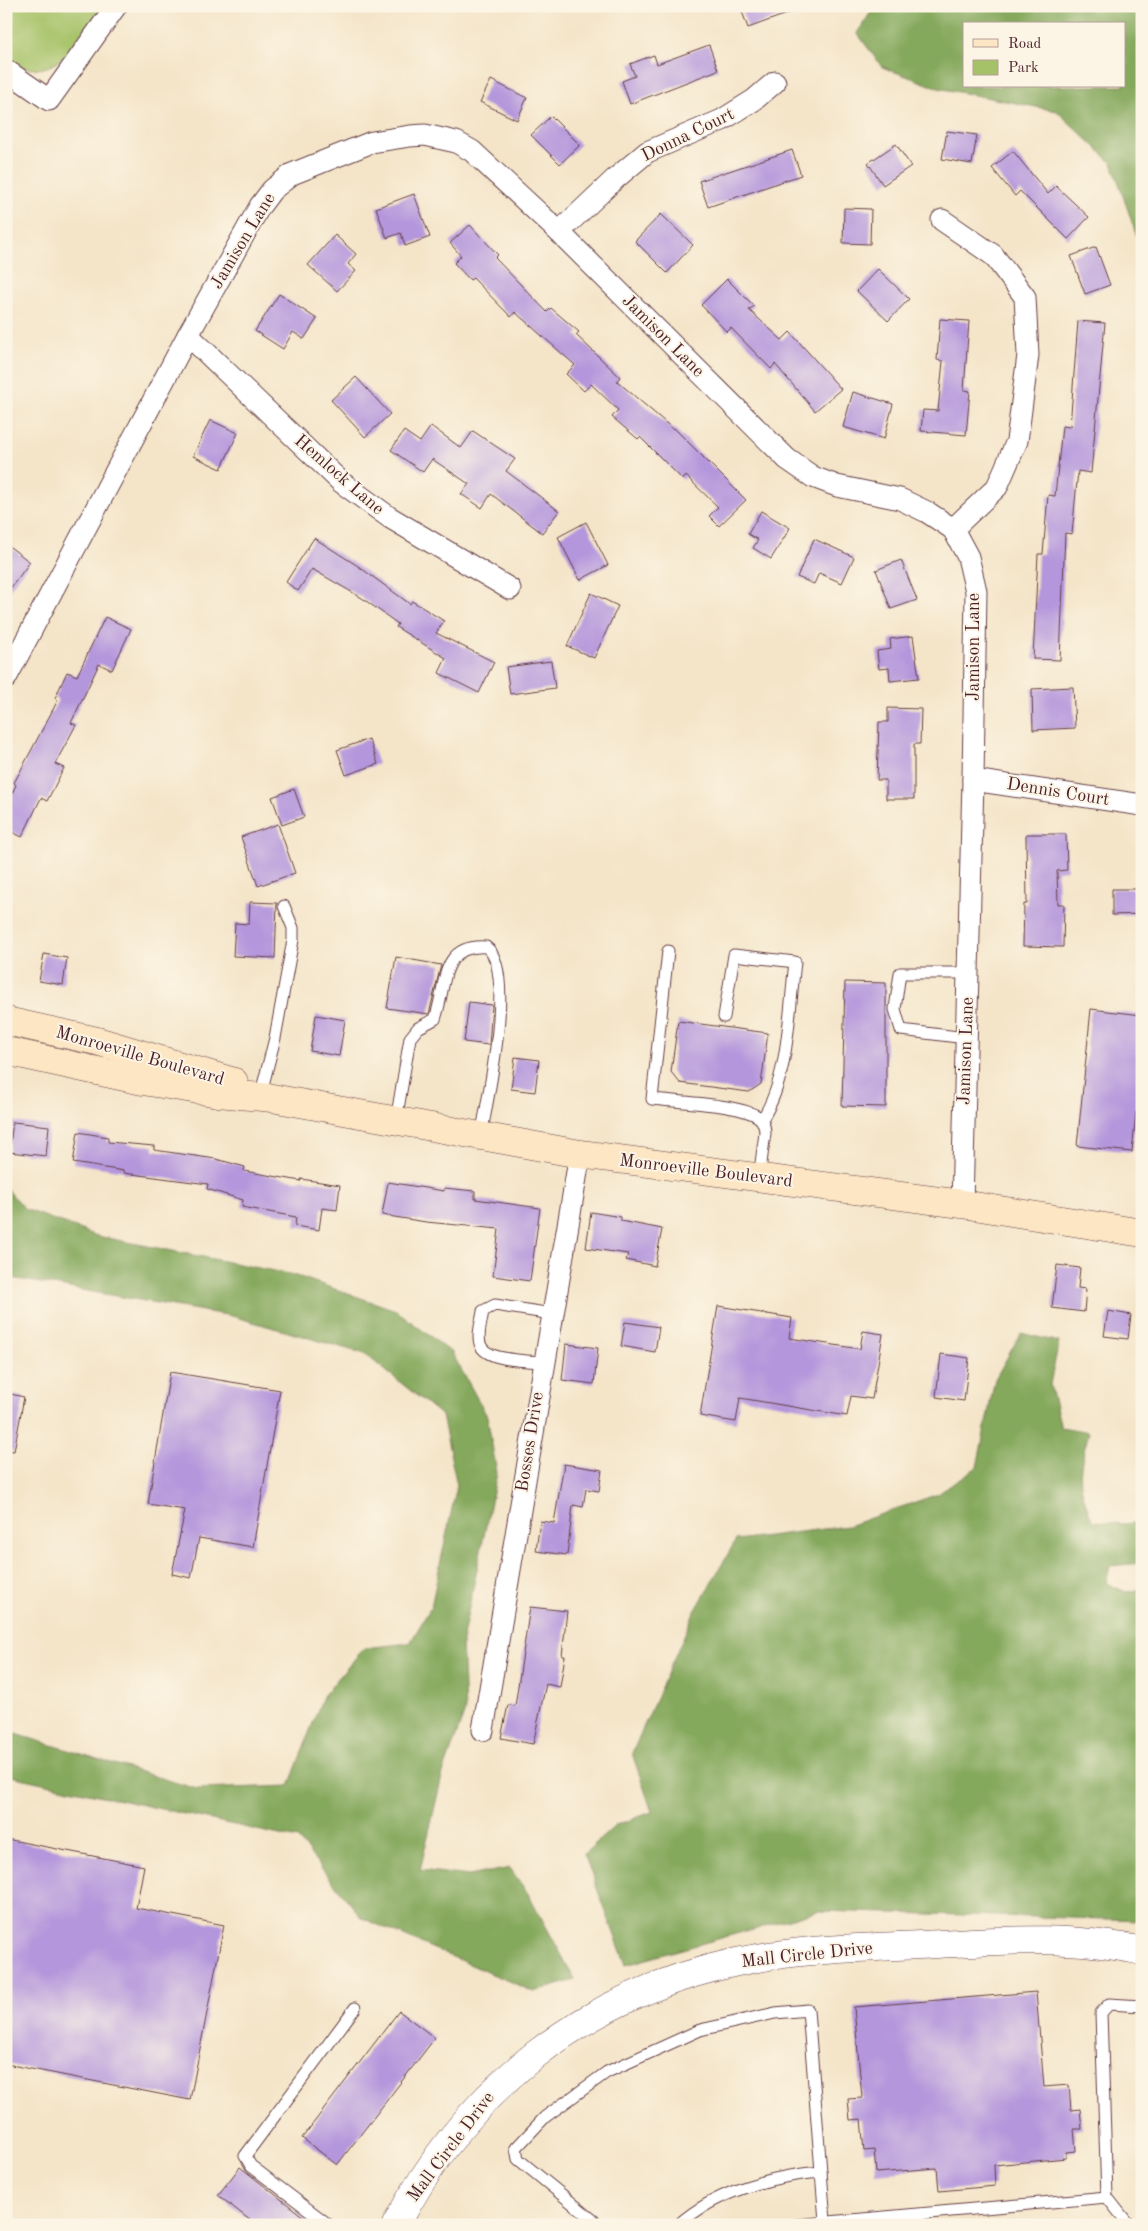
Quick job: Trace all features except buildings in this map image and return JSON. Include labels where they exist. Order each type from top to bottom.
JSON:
[{"type":"main road","name":"Monroeville Boulevard","points":[[6,1021],[97,1041],[162,1059],[225,1079],[266,1096]]},
{"type":"main road","name":"Monroeville Boulevard","points":[[6,1051],[143,1081],[218,1093],[266,1096],[580,1154],[962,1204],[1142,1233]]},
{"type":"street","points":[[6,70],[49,100],[116,6]]},
{"type":"street","name":"Donna Court","points":[[559,232],[615,179],[647,152],[730,115],[754,100],[775,82]]},
{"type":"street","name":"Jamison Lane","points":[[6,678],[243,234],[272,190],[302,169],[372,142],[426,135],[456,142],[487,163],[787,459],[813,478],[837,486],[900,499],[926,512],[953,528],[968,557],[976,591],[974,780],[962,1204]]},
{"type":"street","points":[[942,220],[993,255],[1025,298],[1028,355],[1017,441],[1004,472],[997,488],[953,528]]},
{"type":"street","name":"Hemlock Lane","points":[[188,335],[342,482],[388,517],[510,589]]},
{"type":"street","name":"Dennis Court","points":[[974,780],[1142,805]]},
{"type":"street","name":"Bosses Drive","points":[[483,1730],[580,1154]]},
{"type":"street","name":"Mall Circle Drive","points":[[396,2225],[409,2200],[436,2160],[466,2121],[520,2065],[581,2023],[611,2006],[676,1980],[737,1962],[818,1950],[1017,1940],[1065,1940],[1142,1951]]},
{"type":"lane","points":[[266,1096],[293,940],[293,928],[284,906]]},
{"type":"lane","points":[[396,1121],[410,1038],[414,1032],[432,1021],[436,1016],[450,961],[455,954],[473,946],[486,948],[491,951],[499,972],[501,985],[496,1046],[481,1136]]},
{"type":"lane","points":[[668,951],[652,1099],[731,1109],[756,1115],[765,1126],[759,1178]]},
{"type":"lane","points":[[724,1017],[734,955],[795,962],[781,1076],[776,1095],[762,1120]]},
{"type":"lane","points":[[966,1038],[901,1030],[895,1009],[900,973],[968,973]]},
{"type":"lane","points":[[544,1362],[496,1356],[486,1351],[481,1346],[479,1339],[483,1311],[495,1305],[552,1314]]},
{"type":"lane","points":[[1129,2225],[1107,2196],[1101,2013],[1109,2004],[1142,2006]]},
{"type":"lane","points":[[329,2225],[250,2166],[245,2156],[355,2008]]},
{"type":"lane","points":[[594,2223],[518,2159],[516,2148],[545,2117],[607,2072],[700,2030],[775,2013],[808,2010],[825,2221]]},
{"type":"lane","points":[[678,2225],[717,2199],[755,2185],[795,2174],[821,2172]]},
{"type":"lane","points":[[795,2225],[1107,2196]]},
{"type":"green space","points":[[6,6],[104,6],[75,46],[64,57],[51,65],[38,69],[23,67],[6,58]]},
{"type":"green space","points":[[875,6],[1142,6],[1142,252],[1112,163],[1057,111],[938,88],[882,67],[857,33]]},
{"type":"green space","points":[[6,1188],[25,1209],[97,1236],[294,1275],[396,1310],[452,1353],[487,1416],[497,1473],[462,1641],[465,1711],[442,1776],[420,1870],[469,1876],[510,1868],[529,1895],[575,1980],[534,1992],[362,1918],[298,1839],[6,1775],[6,1731],[197,1789],[289,1786],[323,1696],[364,1648],[410,1643],[431,1607],[457,1485],[442,1416],[365,1354],[232,1316],[6,1277]]},
{"type":"green space","points":[[1021,1333],[1059,1342],[1050,1384],[1061,1427],[1089,1432],[1080,1477],[1087,1508],[1093,1521],[1123,1524],[1142,1522],[1142,1563],[1110,1566],[1106,1583],[1126,1592],[1142,1589],[1142,1920],[817,1911],[626,1965],[584,1854],[616,1825],[652,1812],[632,1753],[694,1613],[736,1540],[848,1526],[938,1494],[977,1467],[995,1379]]}]
